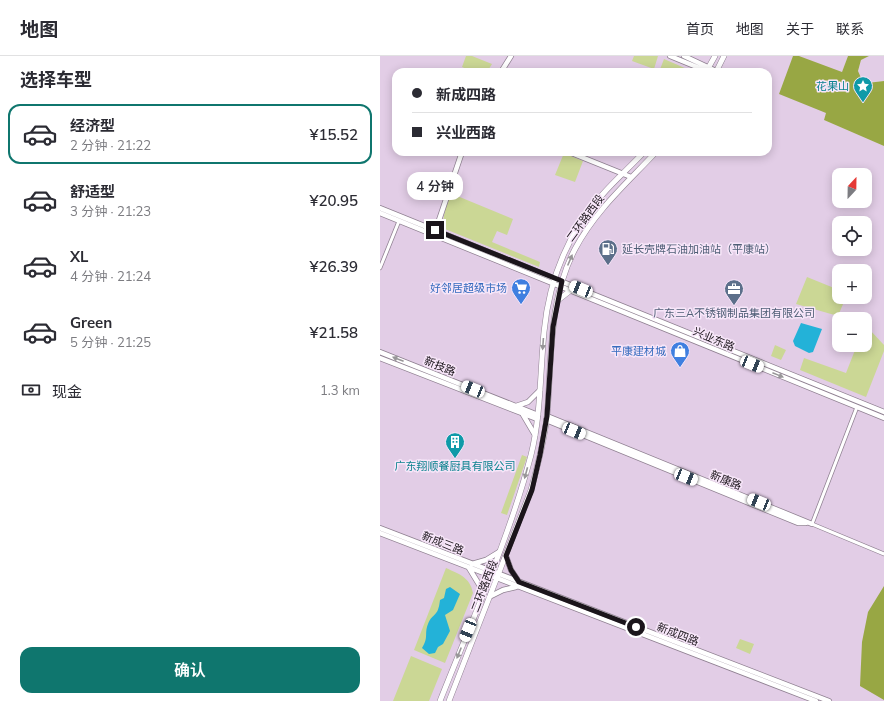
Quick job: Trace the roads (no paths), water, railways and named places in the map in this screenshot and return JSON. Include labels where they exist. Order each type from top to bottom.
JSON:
[{"type":"main road","points":[[709,68],[715,56]]},
{"type":"main road","points":[[718,68],[724,56]]},
{"type":"main road","name":"二环路西段","points":[[440,701],[499,552],[522,488],[535,435],[544,333],[553,280],[562,255],[579,225],[601,196],[640,156]]},
{"type":"main road","name":"二环路西段","points":[[449,701],[532,490],[546,418],[553,327],[561,283],[574,250],[594,219],[631,177],[652,156]]},
{"type":"main road","points":[[557,302],[571,290]]},
{"type":"street","points":[[504,68],[511,56]]},
{"type":"street","points":[[670,56],[703,68]]},
{"type":"street","points":[[684,56],[705,68]]},
{"type":"street","points":[[434,232],[461,156]]},
{"type":"street","points":[[579,156],[631,177]]},
{"type":"street","points":[[380,208],[434,232],[561,283]]},
{"type":"street","points":[[380,213],[399,221],[434,232]]},
{"type":"street","points":[[380,268],[399,221]]},
{"type":"street","name":"兴业东路","points":[[561,283],[571,290],[884,418]]},
{"type":"street","name":"兴业东路","points":[[561,283],[884,412]]},
{"type":"street","name":"新技路","points":[[380,352],[516,406],[537,417]]},
{"type":"street","name":"新技路","points":[[380,358],[522,413],[537,417]]},
{"type":"street","points":[[516,406],[528,402],[540,390]]},
{"type":"street","points":[[857,407],[812,524],[884,554]]},
{"type":"street","points":[[522,413],[535,435]]},
{"type":"street","name":"新康路","points":[[546,418],[798,523],[812,524]]},
{"type":"street","name":"新成三路","points":[[380,528],[498,577]]},
{"type":"street","name":"新成三路","points":[[380,533],[469,565]]},
{"type":"street","points":[[483,591],[469,565],[486,560],[499,552]]},
{"type":"street","points":[[491,596],[518,585],[506,556]]},
{"type":"street","name":"新成四路","points":[[498,577],[816,701]]},
{"type":"street","name":"新成四路","points":[[518,585],[829,701]]},
{"type":"water","points":[[801,323],[822,329],[813,352],[809,353],[795,346],[793,341]]},
{"type":"water","points":[[450,587],[460,594],[453,610],[445,615],[450,631],[443,644],[438,647],[435,653],[429,654],[422,648],[425,641],[427,627],[430,620],[438,610],[440,600],[444,598],[446,589]]},
{"type":"place","name":"花果山","points":[[863,103]]},
{"type":"place","name":"延长壳牌石油加油站（平康站）","points":[[608,266]]},
{"type":"place","name":"好邻居超级市场","points":[[521,305]]},
{"type":"place","name":"广东三A不锈钢制品集团有限公司","points":[[734,306]]},
{"type":"place","name":"平康建材城","points":[[680,368]]},
{"type":"place","name":"广东翔顺餐厨具有限公司","points":[[455,459]]}]
